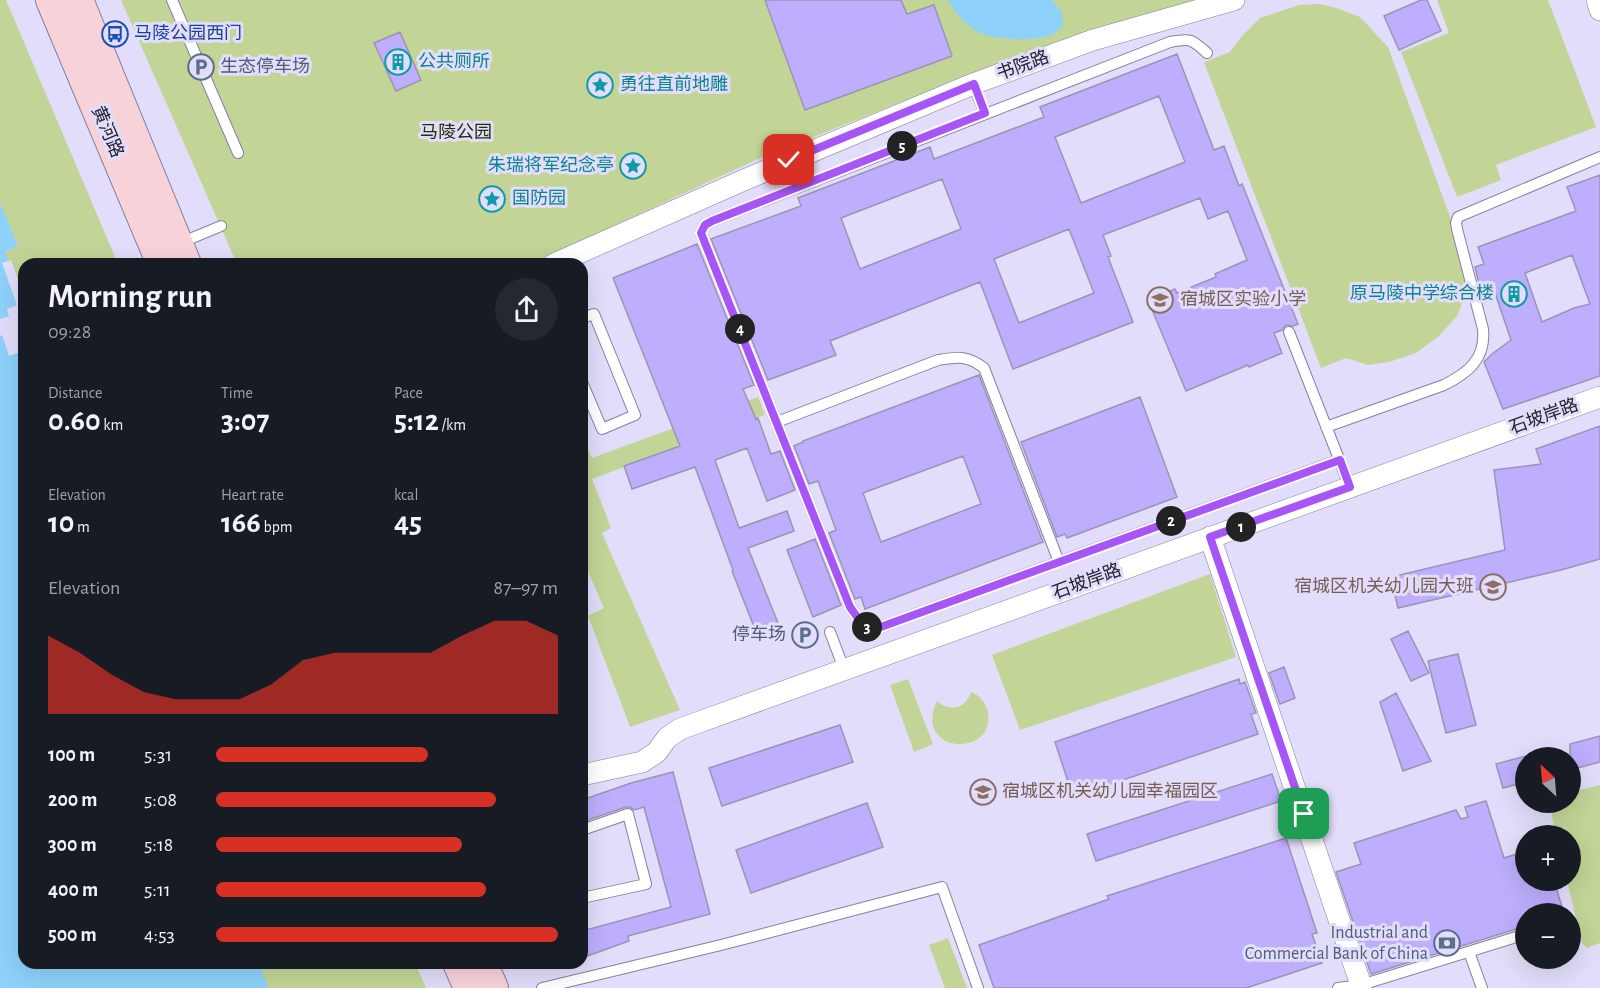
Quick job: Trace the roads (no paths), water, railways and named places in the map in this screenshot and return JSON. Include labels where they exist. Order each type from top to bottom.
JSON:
[{"type":"main road","name":"黄河路","points":[[51,0],[171,256]]},
{"type":"main road","name":"黄河路","points":[[78,0],[171,256]]},
{"type":"main road","points":[[461,969],[469,988]]},
{"type":"main road","points":[[485,969],[493,988]]},
{"type":"street","name":"书院路","points":[[568,258],[752,176],[974,84],[1092,40],[1234,0]]},
{"type":"street","points":[[1597,0],[1600,10]]},
{"type":"street","name":"石坡岸路","points":[[588,774],[642,762],[657,752],[667,738],[680,729],[1600,397]]},
{"type":"street","points":[[1210,537],[1361,985]]},
{"type":"lane","points":[[172,0],[238,153]]},
{"type":"lane","points":[[1207,53],[1197,43],[1185,39],[1170,42],[712,221],[705,225],[701,233],[850,607],[868,628],[878,628],[1340,460]]},
{"type":"lane","points":[[974,84],[985,113]]},
{"type":"lane","points":[[1326,427],[1444,385],[1469,369],[1482,351],[1484,338],[1457,229],[1458,217],[1600,157]]},
{"type":"lane","points":[[171,256],[221,226]]},
{"type":"lane","points":[[588,316],[594,314],[635,416],[602,429],[588,396]]},
{"type":"lane","points":[[1289,332],[1350,487]]},
{"type":"lane","points":[[777,422],[938,360],[958,357],[973,359],[984,368],[1059,562]]},
{"type":"lane","points":[[830,632],[844,669]]},
{"type":"lane","points":[[588,828],[628,814],[646,884],[588,897]]},
{"type":"lane","points":[[542,988],[721,945],[942,887],[978,988]]},
{"type":"lane","points":[[1338,988],[1361,985],[1515,937]]},
{"type":"lane","points":[[1469,952],[1482,988]]},
{"type":"water","points":[[948,0],[1052,0],[1062,13],[1063,25],[1046,37],[1016,39],[996,37],[975,30],[966,23]]},
{"type":"water","points":[[0,203],[18,246],[5,252],[18,288],[18,969],[261,969],[268,988],[0,988]]},
{"type":"place","name":"马陵公园西门","points":[[115,34]]},
{"type":"place","name":"公共厕所","points":[[398,62]]},
{"type":"place","name":"生态停车场","points":[[201,67]]},
{"type":"place","name":"勇往直前地雕","points":[[600,85]]},
{"type":"place","name":"朱瑞将军纪念亭","points":[[633,166]]},
{"type":"place","name":"国防园","points":[[492,199]]},
{"type":"place","name":"原马陵中学综合楼","points":[[1514,294]]},
{"type":"place","name":"宿城区实验小学","points":[[1160,300]]},
{"type":"place","name":"宿城区机关幼儿园大班","points":[[1493,587]]},
{"type":"place","name":"停车场","points":[[805,635]]},
{"type":"place","name":"宿城区机关幼儿园幸福园区","points":[[983,792]]},
{"type":"place","name":"Industrial and Commercial Bank of China","points":[[1447,943]]},
{"type":"park label","name":"马陵公园","points":[[456,133]]}]
